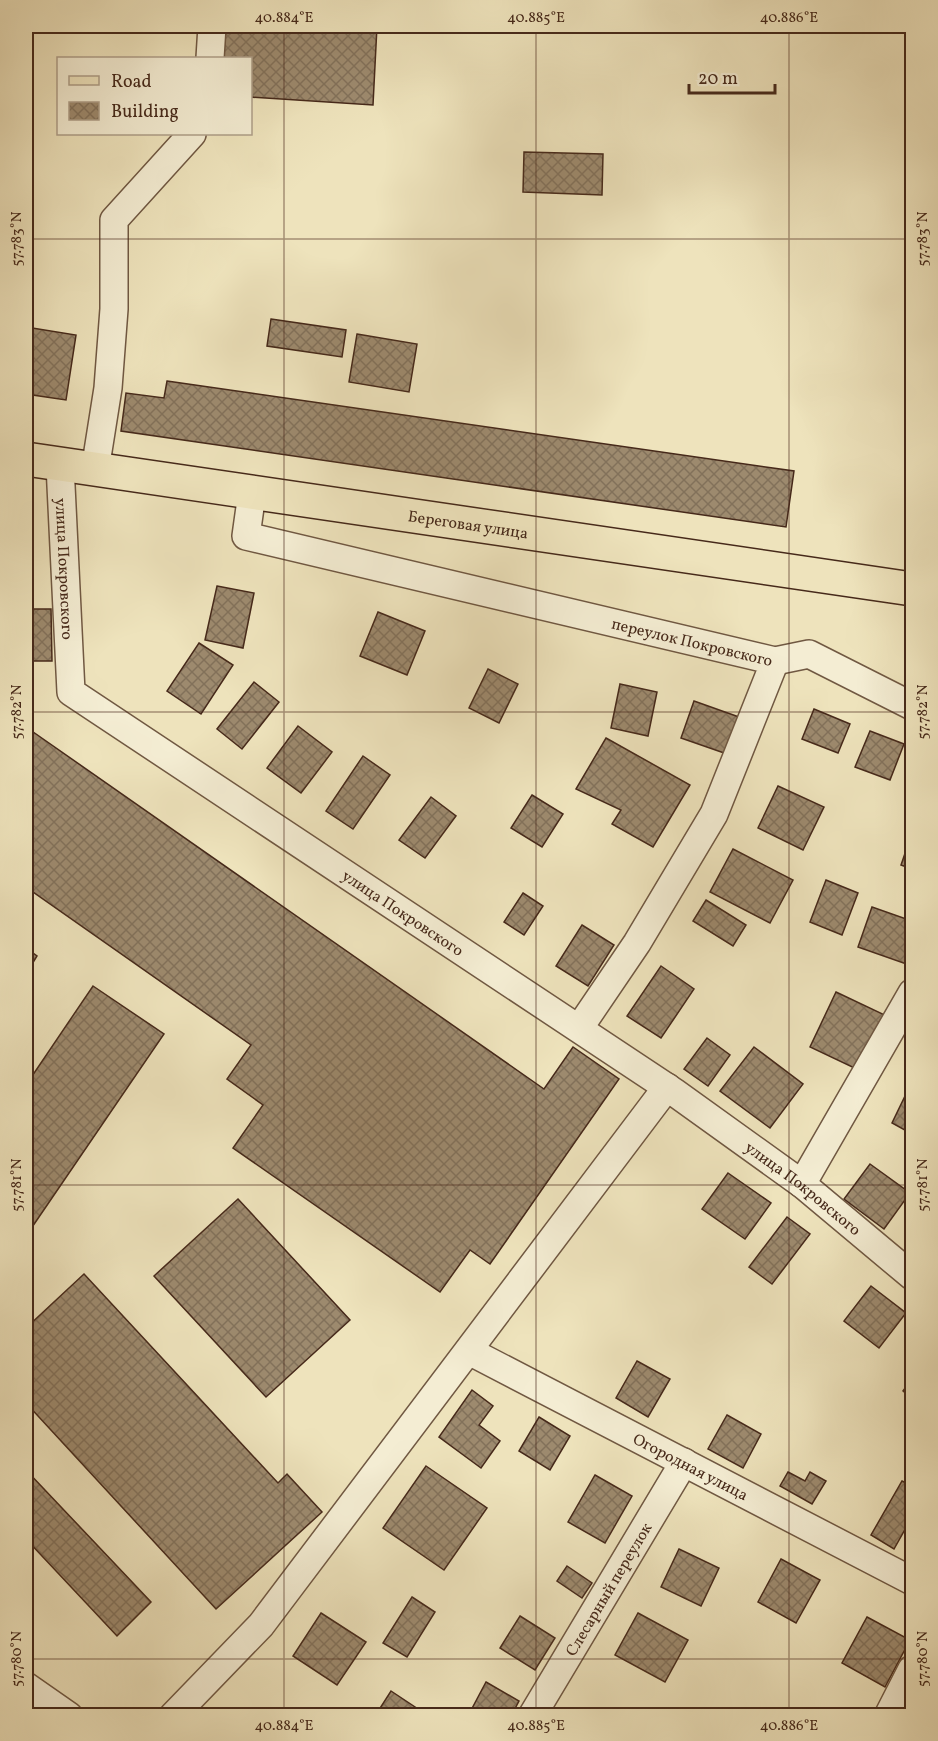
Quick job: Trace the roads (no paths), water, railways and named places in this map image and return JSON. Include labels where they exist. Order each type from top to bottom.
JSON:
[{"type":"main road","name":"Береговая улица","points":[[26,459],[912,589]]},
{"type":"street","points":[[210,57],[212,26]]},
{"type":"street","points":[[95,470],[108,388],[114,309],[114,220],[191,135]]},
{"type":"street","name":"улица Покровского","points":[[60,465],[71,692],[580,1027],[667,1087],[802,1184],[912,1276]]},
{"type":"street","name":"переулок Покровского","points":[[252,493],[246,536],[775,661],[714,814],[637,943],[580,1027]]},
{"type":"street","points":[[775,661],[809,654],[912,706]]},
{"type":"street","points":[[802,1184],[912,993]]},
{"type":"street","points":[[173,1716],[261,1625],[667,1087]]},
{"type":"street","name":"Огородная улица","points":[[469,1351],[912,1581]]},
{"type":"street","name":"Слесарный переулок","points":[[532,1716],[684,1462]]},
{"type":"street","points":[[888,1716],[912,1669]]},
{"type":"street","points":[[26,1686],[69,1716]]}]
